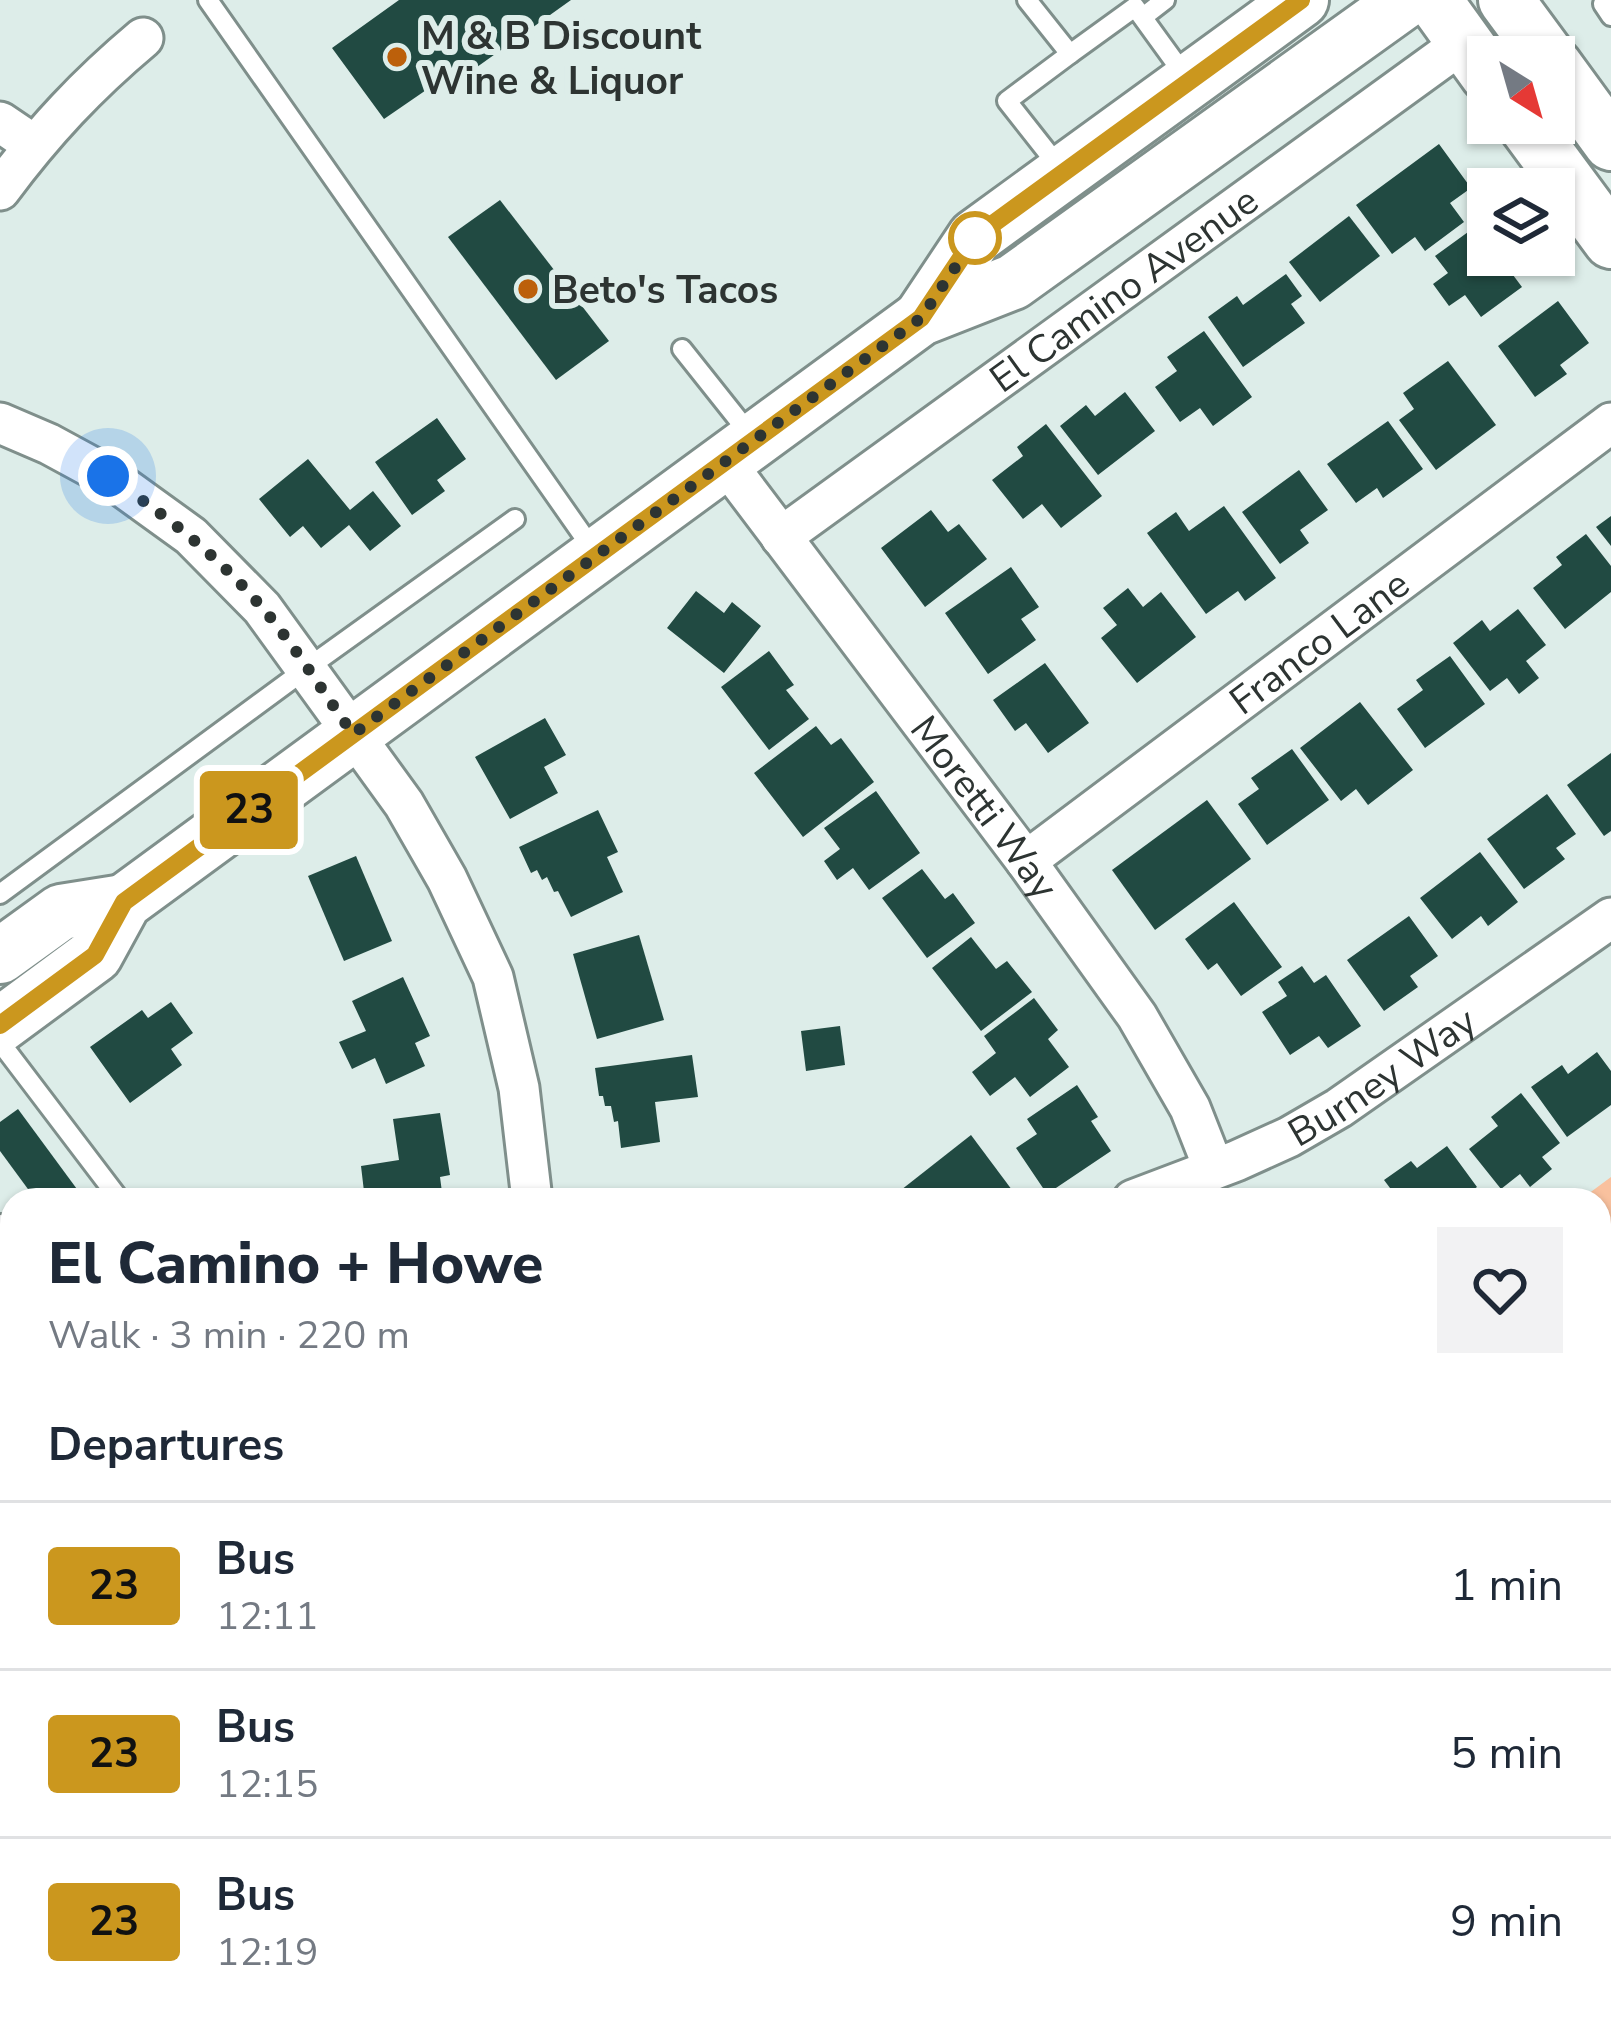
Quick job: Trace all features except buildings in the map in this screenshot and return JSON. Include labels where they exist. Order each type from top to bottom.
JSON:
[{"type":"main road","name":"El Camino Avenue","points":[[921,318],[975,237],[1301,0]]},
{"type":"main road","name":"El Camino Avenue","points":[[0,1025],[95,955],[124,902],[921,318],[1021,277],[1406,0]]},
{"type":"main road","points":[[1506,0],[1533,36]]},
{"type":"main road","points":[[1575,93],[1611,142]]},
{"type":"main road","points":[[1539,144],[1611,241]]},
{"type":"main road","name":"El Camino Avenue","points":[[0,956],[61,912],[124,902]]},
{"type":"street","points":[[0,190],[90,83],[143,38]]},
{"type":"street","name":"El Camino Avenue","points":[[781,537],[1462,39]]},
{"type":"street","points":[[0,122],[34,145]]},
{"type":"street","points":[[0,423],[49,443],[108,476],[190,536],[262,608],[415,823],[493,977],[519,1088],[531,1188]]},
{"type":"street","name":"Franco Lane","points":[[1026,861],[1611,423]]},
{"type":"street","name":"Moretti Way","points":[[740,452],[781,537],[1137,1016],[1190,1108],[1214,1169]]},
{"type":"street","name":"Burney Way","points":[[1164,1188],[1289,1138],[1340,1108],[1611,918]]},
{"type":"lane","points":[[208,0],[597,556]]},
{"type":"lane","points":[[1027,0],[1070,54]]},
{"type":"lane","points":[[1142,17],[1166,0]]},
{"type":"lane","points":[[1608,0],[1604,4],[1611,16]]},
{"type":"lane","points":[[1063,172],[1007,101],[1070,54],[1135,7],[1188,80]]},
{"type":"lane","points":[[682,349],[740,452]]},
{"type":"lane","points":[[0,894],[515,519]]},
{"type":"lane","points":[[0,1042],[111,1188]]},
{"type":"bus line","name":"23","points":[[0,1025],[95,955],[124,902],[921,318],[975,237],[1301,0]]},
{"type":"place","name":"M & B Discount Wine & Liquor","points":[[397,57]]},
{"type":"place","name":"Beto's Tacos","points":[[528,289]]},
{"type":"route","points":[[108,476],[190,536],[240,583],[353,734],[921,318],[975,238]]}]
